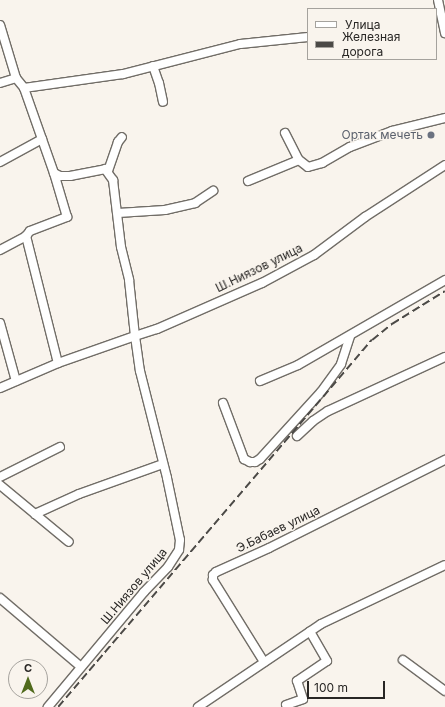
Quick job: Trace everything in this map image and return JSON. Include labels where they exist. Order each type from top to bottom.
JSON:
[{"type":"street","points":[[438,0],[438,17],[445,33]]},
{"type":"street","points":[[0,25],[16,78],[24,88],[54,173],[67,217],[30,231],[26,236],[0,250]]},
{"type":"street","points":[[24,88],[123,74],[240,44],[307,37]]},
{"type":"street","points":[[152,66],[160,83],[163,102]]},
{"type":"street","points":[[0,83],[16,78]]},
{"type":"street","points":[[285,133],[299,160],[308,167],[322,163],[350,147],[392,131],[445,118]]},
{"type":"street","points":[[54,173],[60,176],[70,176],[91,170],[105,169],[108,171],[118,142],[122,137]]},
{"type":"street","points":[[0,162],[42,139]]},
{"type":"street","points":[[248,181],[299,160]]},
{"type":"street","name":"Ш.Ниязов улица","points":[[0,388],[58,363],[157,329],[275,276],[314,255],[365,217],[445,165]]},
{"type":"street","name":"Ш.Ниязов улица","points":[[81,667],[168,567],[179,550],[180,540],[140,371],[129,280],[122,247],[113,180],[108,171]]},
{"type":"street","points":[[118,213],[165,210],[196,204],[213,191]]},
{"type":"street","points":[[26,236],[58,363]]},
{"type":"street","points":[[260,381],[298,365],[445,280]]},
{"type":"street","points":[[0,323],[16,381]]},
{"type":"street","points":[[223,403],[244,459],[250,462],[255,462],[320,392],[341,364],[350,336]]},
{"type":"street","points":[[297,436],[313,421],[328,411],[445,357]]},
{"type":"street","points":[[0,477],[60,447]]},
{"type":"street","name":"Э.Бабаев улица","points":[[264,662],[213,580],[213,575],[216,572],[269,548],[445,460]]},
{"type":"street","points":[[36,514],[85,491],[163,464]]},
{"type":"street","points":[[0,485],[69,542]]},
{"type":"street","points":[[198,707],[310,631],[353,607],[445,564]]},
{"type":"street","points":[[0,598],[81,667],[48,707]]},
{"type":"street","points":[[286,705],[303,699],[297,681],[327,661],[310,631]]},
{"type":"street","points":[[403,660],[445,691]]},
{"type":"railway","points":[[58,707],[372,340],[392,324],[445,291]]},
{"type":"place","name":"Ортак мечеть","points":[[431,135]]}]
